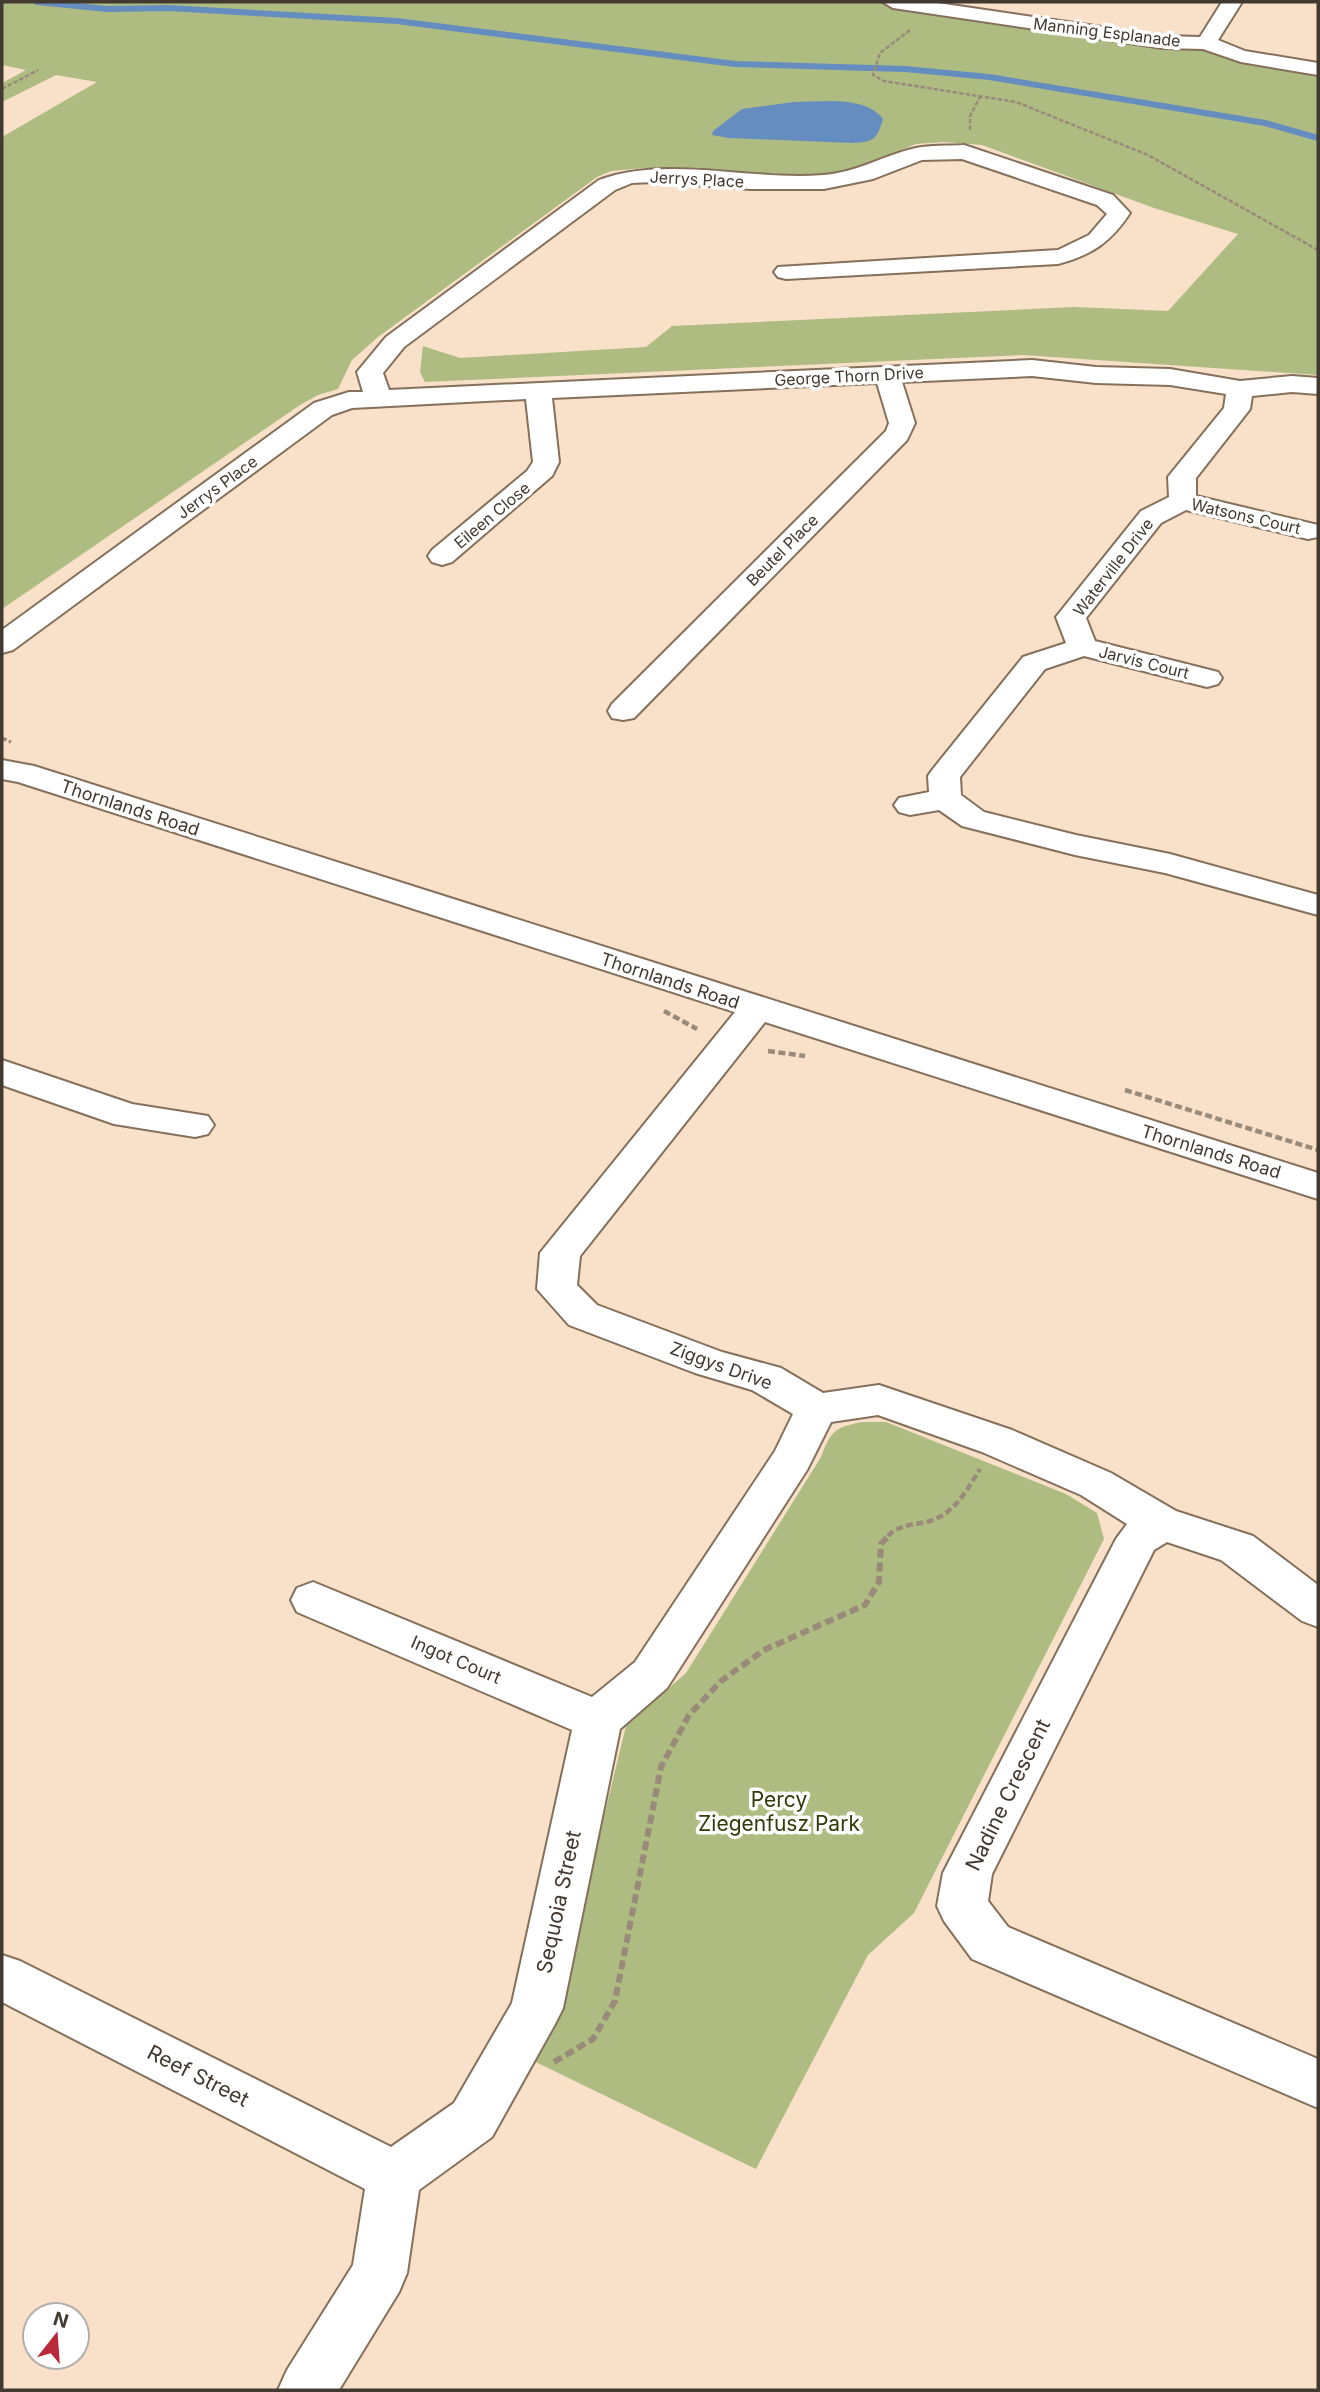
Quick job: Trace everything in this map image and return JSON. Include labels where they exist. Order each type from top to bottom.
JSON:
[{"type":"street","name":"Manning Esplanade","points":[[893,2],[1163,42],[1206,43],[1241,56],[1318,69]]},
{"type":"street","points":[[1004,19],[1018,2]]},
{"type":"street","points":[[1206,43],[1232,2]]},
{"type":"street","name":"Jerrys Place","points":[[2,644],[323,409],[349,400],[378,397],[370,372],[395,342],[607,185],[628,177],[653,175],[751,182],[824,182],[856,176],[919,154],[964,152],[1105,200],[1119,213],[1088,249],[1069,256],[786,272]]},
{"type":"street","name":"George Thorn Drive","points":[[378,397],[1032,368],[1096,375],[1170,377],[1240,389],[1292,384],[1318,386]]},
{"type":"street","name":"Beutel Place","points":[[623,711],[898,434],[902,423],[887,374]]},
{"type":"street","points":[[1183,501],[1182,477],[1237,409],[1240,389]]},
{"type":"street","name":"Eileen Close","points":[[442,556],[538,476],[546,462],[538,390]]},
{"type":"street","name":"Watsons Court","points":[[1183,501],[1308,531]]},
{"type":"street","name":"Waterville Drive","points":[[1082,647],[1071,617],[1151,517],[1183,501]]},
{"type":"street","points":[[945,799],[944,776],[1034,663],[1082,647]]},
{"type":"street","name":"Jarvis Court","points":[[1082,647],[1207,678]]},
{"type":"street","name":"Thornlands Road","points":[[9,768],[1318,1186]]},
{"type":"street","points":[[910,805],[945,799],[973,819],[1075,845],[1170,864],[1318,905]]},
{"type":"street","name":"Ziggys Drive","points":[[757,1009],[560,1253],[557,1289],[583,1315],[710,1363],[766,1379],[817,1409]]},
{"type":"street","points":[[2,1072],[127,1115],[195,1125]]},
{"type":"street","points":[[598,1720],[651,1675],[792,1459],[817,1409],[879,1401],[997,1441],[1097,1485],[1161,1524],[1237,1548],[1318,1609]]},
{"type":"street","name":"Nadine Crescent","points":[[1161,1524],[1138,1539],[968,1873],[962,1906],[990,1943],[1318,2084]]},
{"type":"street","name":"Ingot Court","points":[[313,1600],[598,1720]]},
{"type":"street","name":"Sequoia Street","points":[[394,2176],[473,2120],[537,2008],[598,1720]]},
{"type":"street","name":"Reef Street","points":[[2,1977],[394,2176]]},
{"type":"street","points":[[307,2390],[379,2273],[394,2176]]},
{"type":"path","points":[[880,53],[873,75],[884,81],[981,94],[1017,102],[1148,155],[1318,250]]},
{"type":"path","points":[[2,89],[38,70]]},
{"type":"path","points":[[964,152],[970,140],[970,116],[981,94]]},
{"type":"path","points":[[543,2068],[593,2039],[615,2001],[661,1767],[689,1715],[720,1681],[764,1650],[865,1605],[879,1582],[881,1544],[895,1529],[933,1520],[958,1503],[997,1441]]},
{"type":"green space","points":[[2,2],[893,2],[1185,42],[1318,69],[1318,375],[1023,355],[425,382],[420,372],[423,346],[460,358],[646,347],[672,326],[1074,307],[1168,311],[1238,234],[1154,208],[982,145],[944,142],[916,144],[844,173],[807,177],[645,168],[611,171],[597,177],[378,337],[352,360],[338,389],[318,395],[300,405],[2,609],[2,137],[97,82],[56,75],[2,102],[2,83],[26,70],[2,65]]},
{"type":"green space","name":"Percy Ziegenfusz Park","points":[[861,1422],[886,1422],[1066,1494],[1097,1513],[1104,1539],[914,1913],[868,1955],[756,2169],[515,2052],[557,2009],[626,1726],[686,1673],[821,1457],[831,1436],[845,1426]]},
{"type":"water","points":[[794,102],[854,103],[875,111],[883,119],[874,138],[860,143],[712,135],[713,131],[742,109]]},
{"type":"waterway","points":[[37,2],[107,9],[168,8],[397,21],[735,64],[905,69],[989,77],[1265,123],[1318,138]]}]
